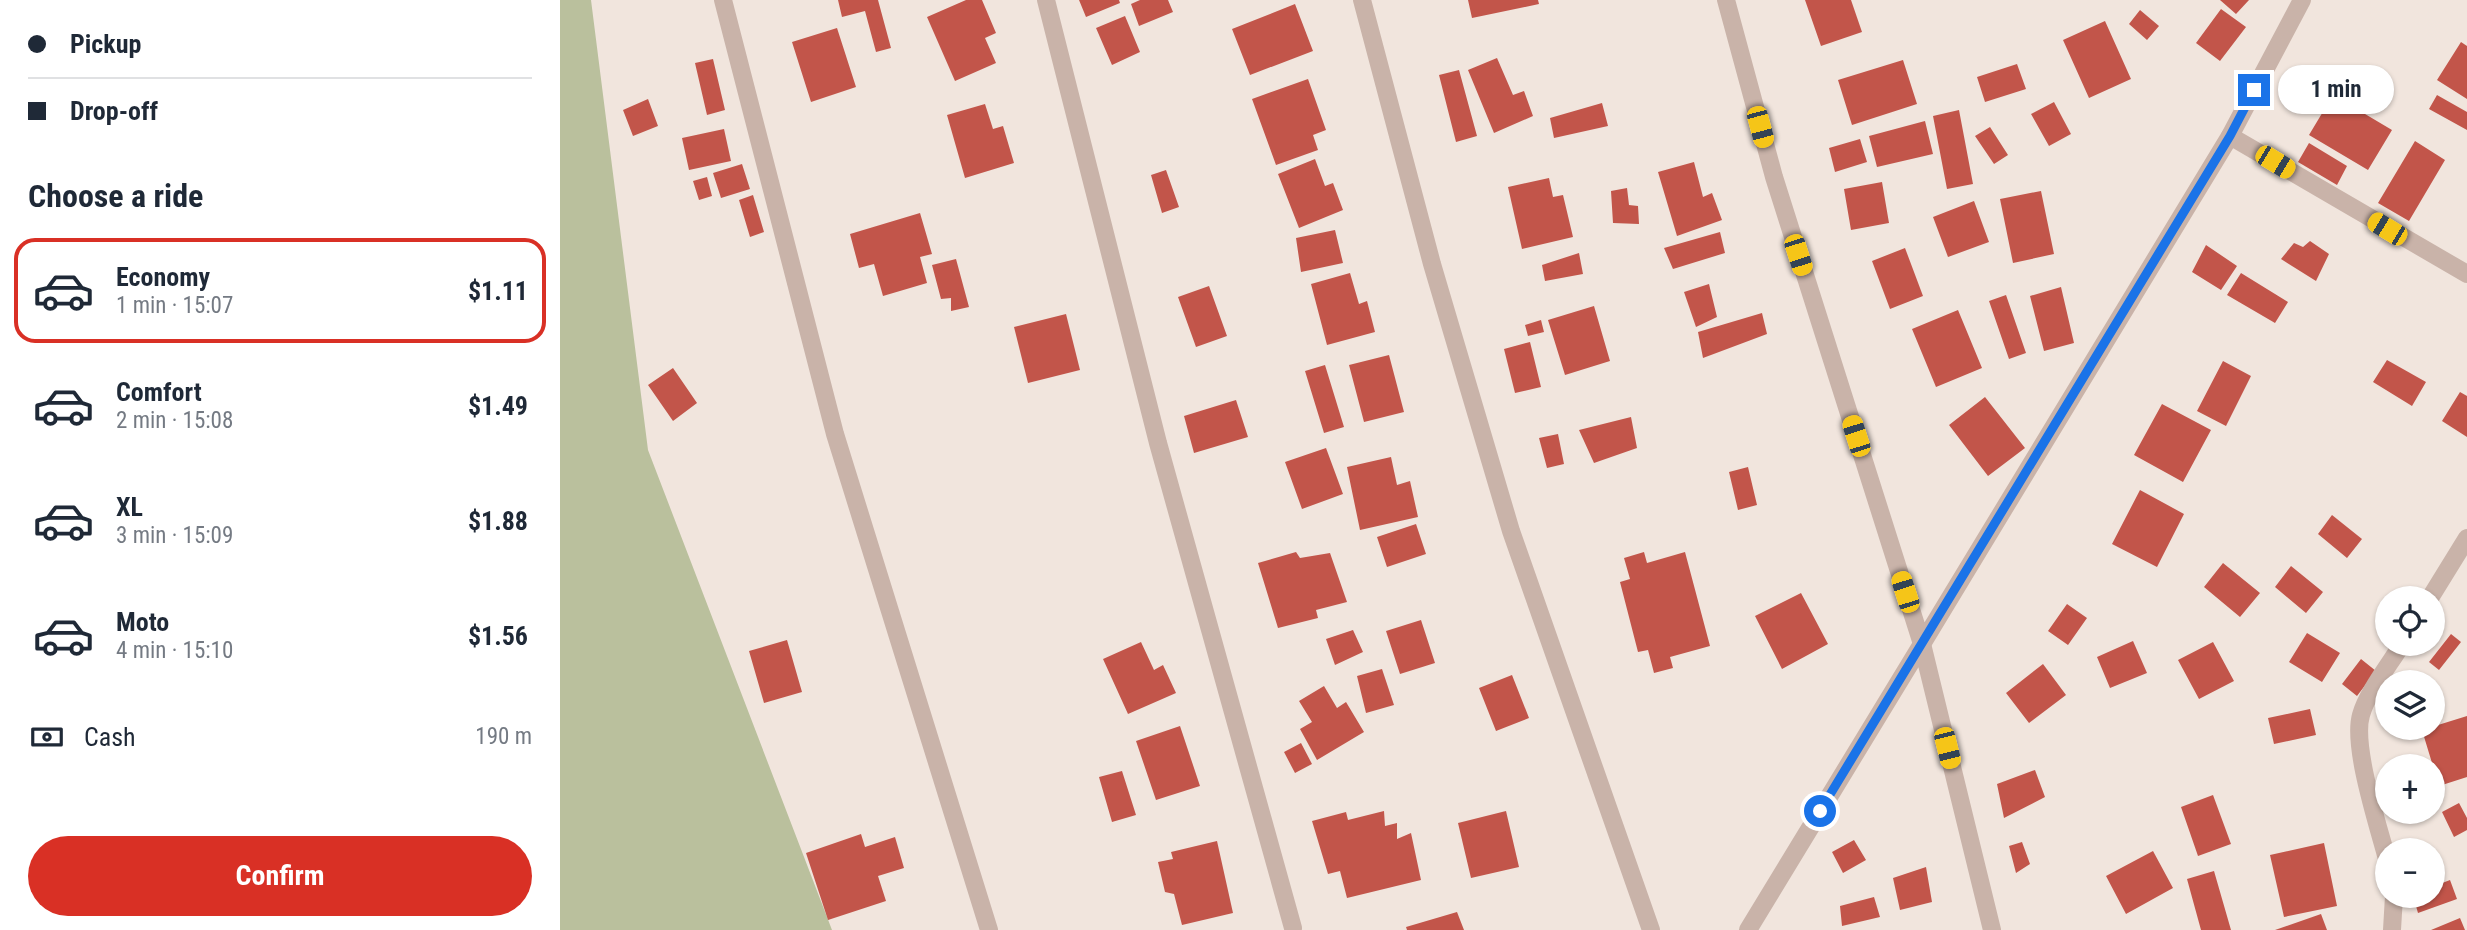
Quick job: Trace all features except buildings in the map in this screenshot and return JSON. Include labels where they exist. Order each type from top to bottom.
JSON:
[{"type":"street","points":[[723,0],[835,434],[989,930]]},
{"type":"street","points":[[1046,0],[1158,443],[1293,928]]},
{"type":"street","points":[[1362,0],[1432,264],[1511,531],[1651,930]]},
{"type":"street","points":[[1726,0],[1774,177],[1922,644],[1992,930]]},
{"type":"street","points":[[1748,930],[2230,136],[2302,0]]},
{"type":"street","points":[[2230,136],[2467,274]]},
{"type":"street","points":[[2437,586],[2467,538]]},
{"type":"street","points":[[2382,838],[2358,731],[2361,713],[2395,656]]},
{"type":"street","points":[[2392,930],[2393,908]]},
{"type":"green space","points":[[560,0],[591,0],[648,450],[832,930],[560,930]]},
{"type":"route","points":[[1820,811],[2230,136],[2254,90]]}]
